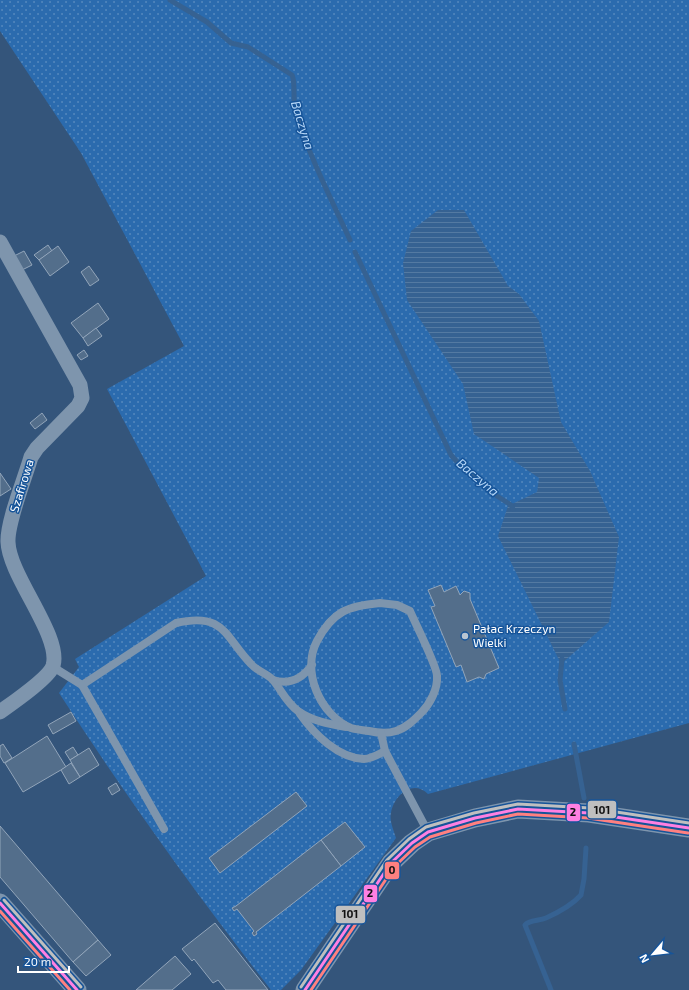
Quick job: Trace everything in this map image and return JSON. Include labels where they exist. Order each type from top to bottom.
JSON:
[{"type":"street","name":"Szafirowa","points":[[0,242],[80,385],[82,398],[78,406],[37,448],[31,457],[10,527],[8,542],[11,556],[48,635],[53,654],[52,667]]},
{"type":"street","points":[[0,712],[43,678],[52,667]]},
{"type":"street","points":[[304,990],[391,864],[412,843],[428,832],[475,818],[518,809],[589,814],[689,828]]},
{"type":"street","points":[[0,903],[77,990]]},
{"type":"lane","points":[[298,711],[312,719],[351,728],[381,733],[396,731],[411,723],[425,710],[435,690],[438,675],[410,611],[397,605],[380,603],[350,607],[343,610],[329,622],[315,645],[312,665],[315,686],[326,708],[335,718],[351,728]]},
{"type":"lane","points":[[82,685],[176,623],[194,619],[206,621],[219,626],[230,636],[250,663],[259,672],[273,680],[280,682],[294,680],[306,673],[312,665]]},
{"type":"lane","points":[[52,667],[82,685],[164,829]]},
{"type":"lane","points":[[273,680],[279,691],[298,711],[310,729],[326,742],[353,757],[366,759],[385,751]]},
{"type":"lane","points":[[381,733],[385,751],[428,832]]},
{"type":"shaded area","points":[[0,0],[689,0],[689,723],[428,794],[416,788],[405,791],[396,800],[391,813],[391,822],[396,838],[301,970],[281,990],[271,990],[216,917],[135,806],[59,693],[79,667],[75,659],[206,576],[107,389],[184,346],[81,153],[0,31]]},
{"type":"shaded area","points":[[438,210],[464,210],[508,286],[519,294],[539,321],[561,422],[590,471],[619,537],[609,622],[561,664],[498,536],[508,506],[537,492],[539,478],[474,434],[463,384],[407,300],[403,263],[411,231]]},
{"type":"building","points":[[48,245],[52,251],[39,260],[34,255]]},
{"type":"building","points":[[58,246],[69,262],[50,276],[39,260]]},
{"type":"building","points":[[24,251],[32,265],[22,270],[14,256]]},
{"type":"building","points":[[89,266],[99,280],[90,286],[81,272]]},
{"type":"building","points":[[98,303],[109,319],[83,338],[71,323]]},
{"type":"building","points":[[96,328],[102,336],[88,346],[83,338]]},
{"type":"building","points":[[84,350],[88,356],[81,360],[77,355]]},
{"type":"building","points":[[42,413],[47,420],[35,429],[30,423]]},
{"type":"building","points":[[0,473],[11,489],[0,496]]},
{"type":"building","name":"Pałac Krzeczyn Wielki","points":[[441,585],[444,592],[456,586],[460,595],[464,591],[470,593],[470,599],[499,668],[486,674],[484,679],[479,677],[467,682],[461,665],[456,667],[431,607],[435,606],[428,590]]},
{"type":"building","points":[[71,712],[76,721],[53,734],[48,725]]},
{"type":"building","points":[[47,736],[66,767],[23,792],[5,763]]},
{"type":"building","points":[[3,744],[12,758],[4,763],[0,756],[0,746]]},
{"type":"building","points":[[73,747],[78,755],[70,760],[65,752]]},
{"type":"building","points":[[89,748],[99,765],[80,777],[70,760]]},
{"type":"building","points":[[71,763],[80,777],[69,784],[61,770]]},
{"type":"building","points":[[116,783],[120,790],[112,795],[108,788]]},
{"type":"building","points":[[296,792],[307,806],[220,873],[209,858]]},
{"type":"building","points":[[345,822],[365,847],[341,866],[321,840]]},
{"type":"building","points":[[0,826],[98,940],[73,962],[0,877]]},
{"type":"building","points":[[321,840],[341,866],[256,932],[257,934],[254,936],[252,933],[254,931],[237,909],[234,911],[232,908]]},
{"type":"building","points":[[215,923],[268,990],[226,990],[218,980],[213,983],[194,959],[192,961],[182,949]]},
{"type":"building","points":[[98,940],[111,955],[86,976],[73,962]]},
{"type":"building","points":[[175,956],[191,974],[172,990],[136,990]]},
{"type":"waterway","name":"Baczyna","points":[[170,0],[207,22],[231,43],[248,47],[292,75],[294,82],[294,104],[296,114],[321,178],[350,240]]},
{"type":"waterway","name":"Baczyna","points":[[355,252],[451,455],[459,464],[485,484],[497,496],[511,505],[513,509]]},
{"type":"waterway","name":"Baczyna","points":[[562,659],[560,680],[565,709]]},
{"type":"waterway","name":"Baczyna","points":[[574,744],[584,798]]},
{"type":"waterway","name":"Baczyna","points":[[551,990],[525,925],[529,922],[543,919],[555,914],[581,895],[584,879],[586,848]]},
{"type":"transit line","name":"101","points":[[301,987],[387,860],[409,839],[426,827],[474,813],[518,804],[590,808],[689,823]]},
{"type":"transit line","name":"2","points":[[305,990],[391,863],[412,843],[428,832],[475,818],[518,809],[589,813],[689,828]]},
{"type":"transit line","name":"0","points":[[311,990],[395,866],[415,847],[430,837],[476,823],[518,814],[588,818],[688,833]]},
{"type":"transit line","name":"101","points":[[4,900],[81,987]]},
{"type":"transit line","name":"2","points":[[0,903],[77,990]]},
{"type":"transit line","name":"0","points":[[0,911],[70,990]]},
{"type":"place","name":"Pałac Krzeczyn Wielki","points":[[465,636]]}]
